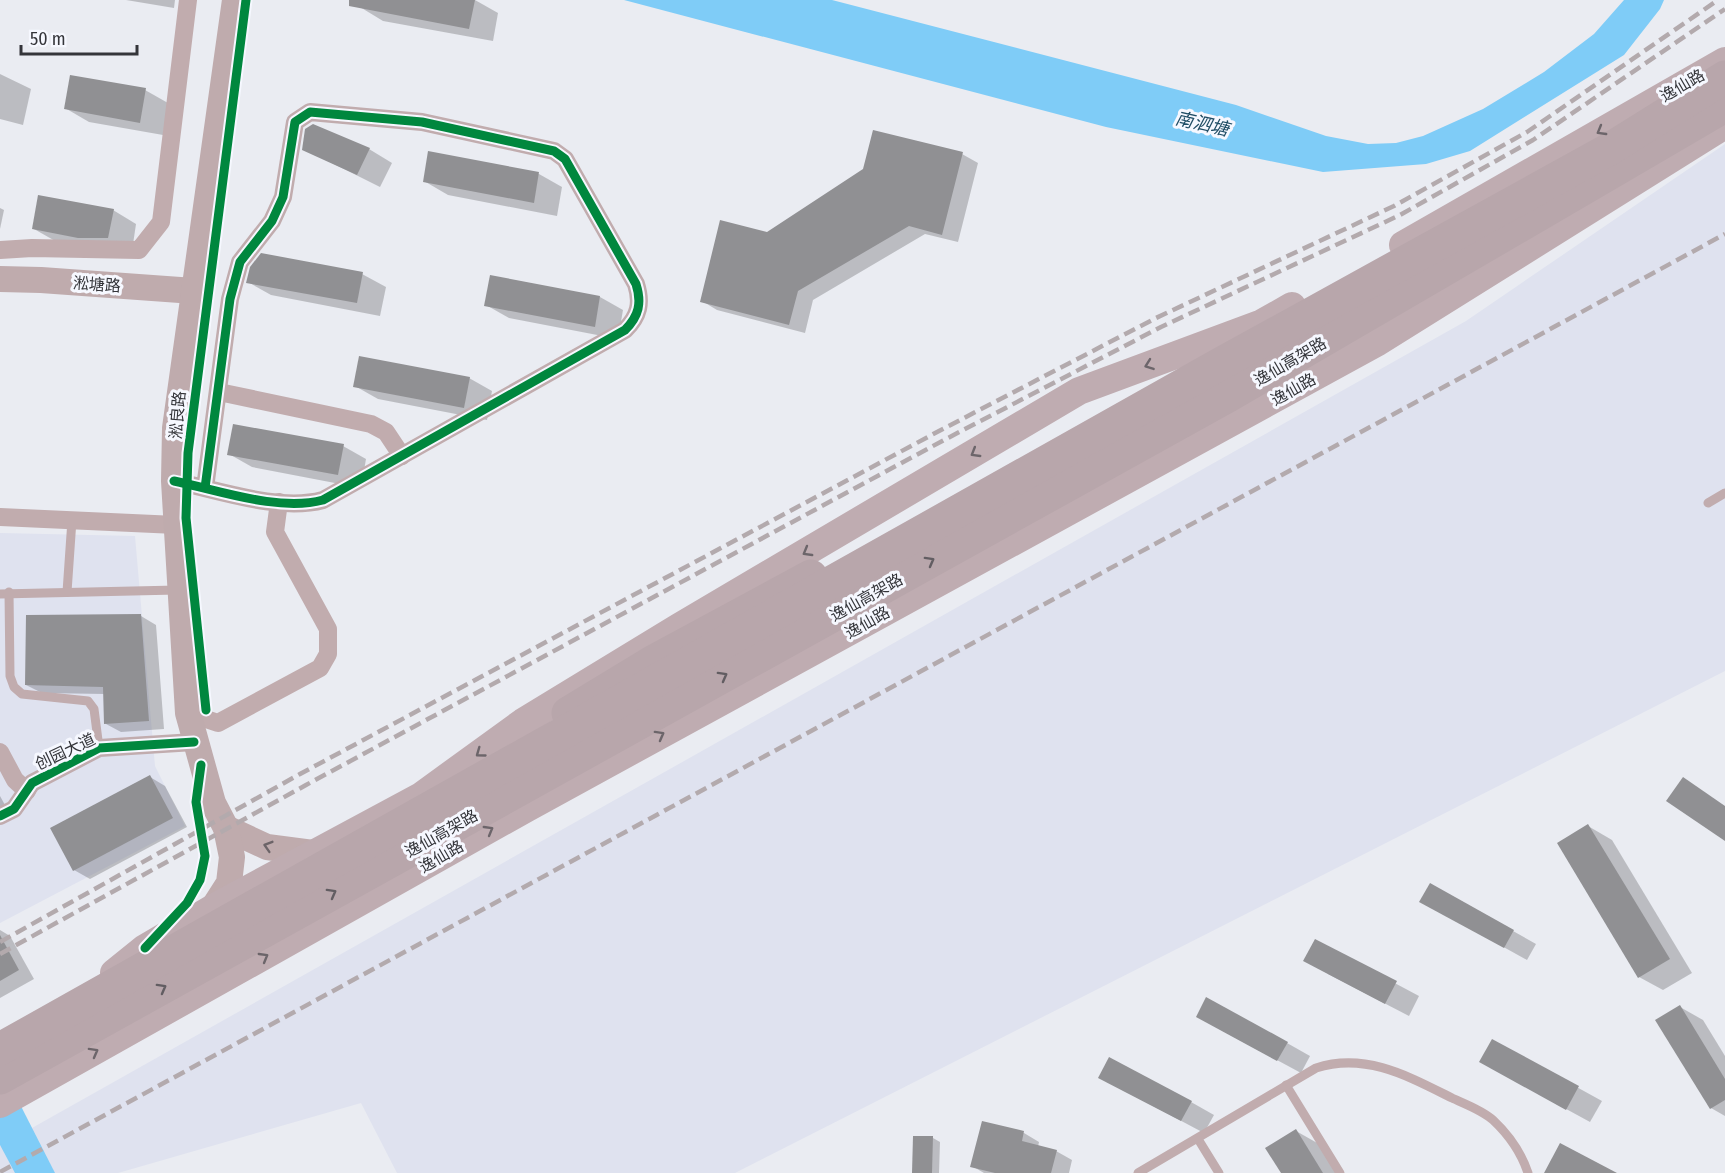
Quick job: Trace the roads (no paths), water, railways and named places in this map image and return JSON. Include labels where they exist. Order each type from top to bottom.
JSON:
[{"type":"highway","name":"逸仙高架路","points":[[8,1045],[1211,369],[1608,150],[1725,77]]},
{"type":"highway","name":"逸仙高架路","points":[[0,1078],[1228,396],[1725,106]]},
{"type":"highway","points":[[477,782],[536,732],[652,662],[1125,404],[1262,323]]},
{"type":"main road","name":"逸仙路","points":[[76,1002],[146,948],[213,908],[420,796],[523,722],[679,627],[1079,391],[1262,323],[1725,61]]},
{"type":"main road","name":"逸仙路","points":[[0,1104],[527,808],[1378,342],[1725,125]]},
{"type":"main road","name":"逸仙路","points":[[8,1045],[76,1002],[217,928],[1142,419],[1262,323]]},
{"type":"street","points":[[0,250],[139,250],[161,222],[188,0]]},
{"type":"street","name":"淞良路","points":[[213,908],[229,883],[232,857],[226,828],[213,803],[194,742],[188,713],[174,481],[176,407],[235,0]]},
{"type":"street","points":[[174,481],[205,488],[279,502],[309,503],[323,500],[625,330],[633,322],[641,299],[636,284],[560,155],[422,122],[310,112],[302,115],[295,122],[283,197],[272,221],[240,262],[230,299],[205,488]]},
{"type":"street","name":"淞塘路","points":[[0,279],[41,279],[194,291]]},
{"type":"street","points":[[219,392],[371,424],[386,432],[402,456]]},
{"type":"street","points":[[188,713],[218,723],[320,668],[328,654],[328,629],[275,532],[279,502]]},
{"type":"street","points":[[0,517],[176,525]]},
{"type":"street","name":"创园大道","points":[[0,816],[14,809],[32,783],[99,748],[194,742]]},
{"type":"street","points":[[0,752],[15,780],[27,791]]},
{"type":"street","points":[[226,828],[267,847],[313,853]]},
{"type":"lane","points":[[1708,503],[1725,494]]},
{"type":"lane","points":[[67,592],[72,520]]},
{"type":"lane","points":[[99,748],[94,709],[88,701],[22,694],[14,687],[10,676],[4,593],[179,590]]},
{"type":"lane","points":[[1138,1173],[1316,1068],[1332,1063],[1353,1061],[1378,1065],[1415,1080],[1490,1118],[1511,1138],[1528,1173]]},
{"type":"lane","points":[[1286,1085],[1340,1173]]},
{"type":"lane","points":[[1198,1139],[1219,1173]]},
{"type":"water","name":"南泗塘","points":[[624,0],[832,0],[1236,105],[1326,136],[1368,144],[1396,143],[1423,136],[1483,109],[1544,72],[1594,34],[1624,0],[1664,0],[1660,9],[1624,55],[1470,151],[1426,164],[1323,172],[1106,127]]},
{"type":"water","points":[[0,1065],[55,1173],[15,1173],[0,1145]]},
{"type":"railway","points":[[0,942],[300,774],[939,431],[1156,318],[1394,206],[1527,132],[1718,0]]},
{"type":"railway","points":[[0,954],[306,785],[944,440],[1161,327],[1400,215],[1533,140],[1725,9]]},
{"type":"railway","points":[[0,1172],[1725,234]]}]
